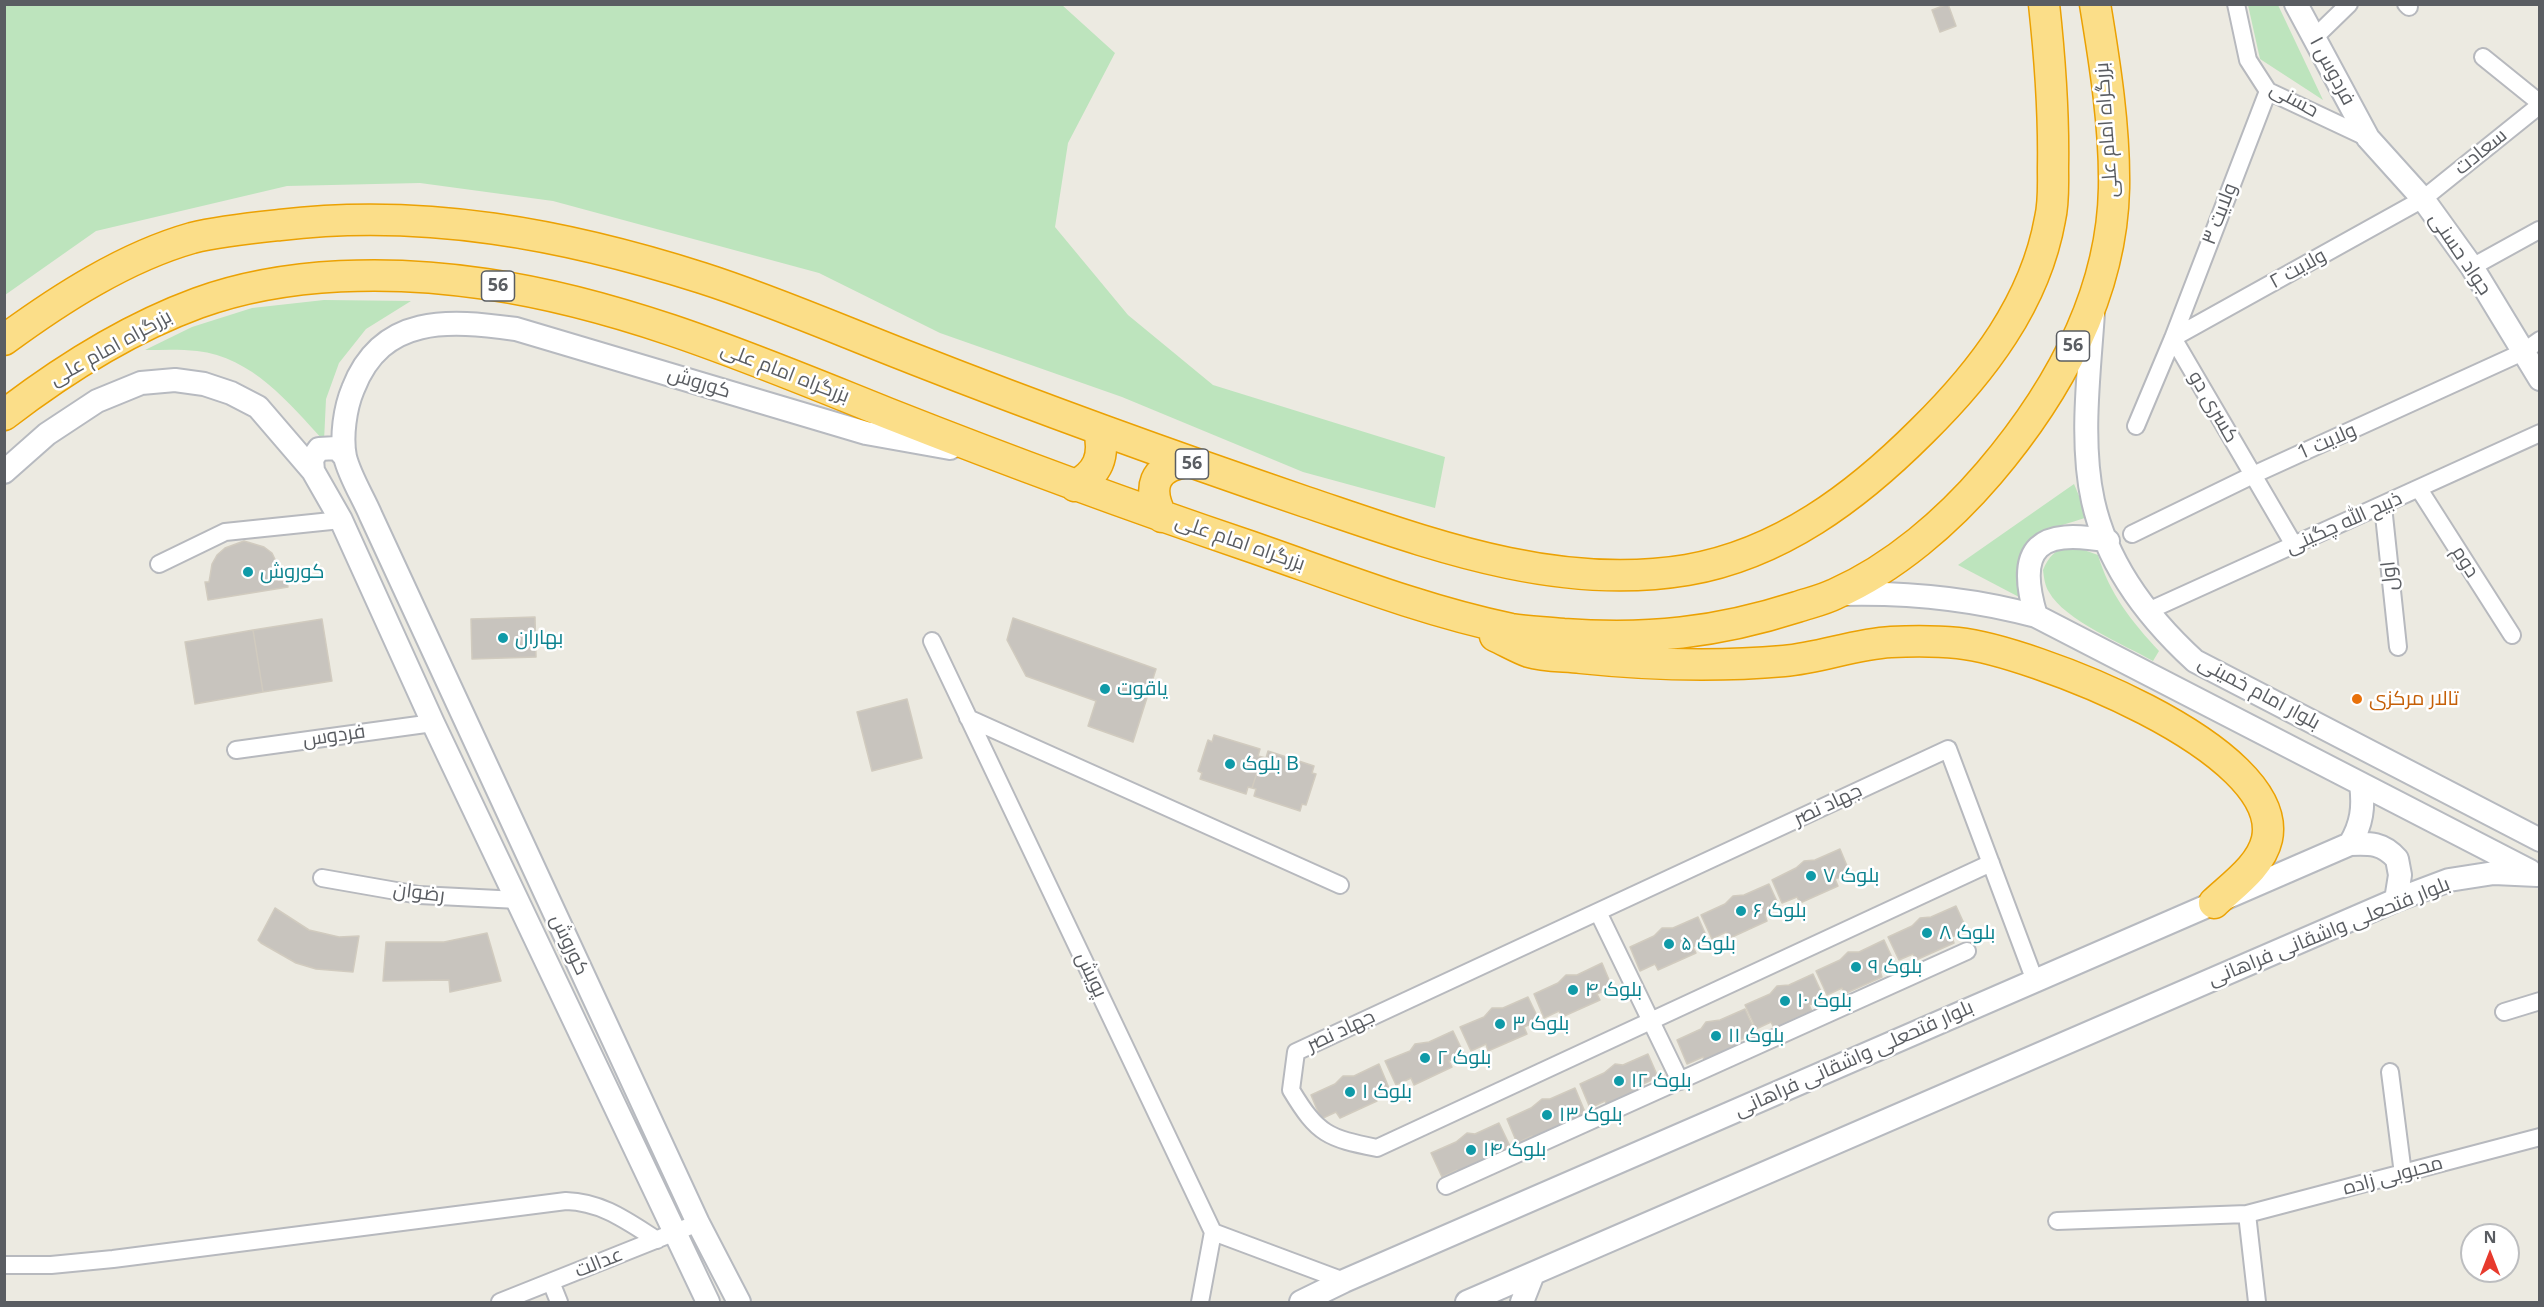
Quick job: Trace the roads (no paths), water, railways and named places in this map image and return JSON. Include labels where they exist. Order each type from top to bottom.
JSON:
[{"type":"highway","name":"56","points":[[4,340],[88,286],[144,257],[192,238],[320,220],[403,218],[485,225],[597,247],[707,279],[1099,431],[1422,541],[1499,562],[1558,572],[1604,577],[1686,570],[1722,562],[1789,536],[1827,513],[1860,487],[1928,425],[1966,384],[2002,338],[2036,273],[2052,211],[2053,134],[2044,4]]},
{"type":"highway","name":"بزرگراه امام علی","points":[[4,415],[46,383],[98,351],[147,325],[202,302],[296,281],[425,278],[485,284],[537,293],[627,317],[754,360],[1075,486],[1443,612],[1517,630],[1624,638],[1679,634],[1748,621],[1834,594],[1890,563],[1965,501],[2009,449],[2056,379],[2093,305],[2108,249],[2114,188],[2113,147],[2095,4]]},
{"type":"highway","points":[[1075,486],[1090,478],[1100,464],[1103,447],[1099,431]]},
{"type":"highway","points":[[1162,517],[1153,492],[1155,481],[1163,469],[1187,462]]},
{"type":"highway","points":[[1443,612],[1530,652],[1650,665],[1785,661],[1891,642],[1958,643],[2016,656],[2099,687],[2201,740],[2246,778],[2262,802],[2268,837],[2263,852],[2253,866],[2214,903]]},
{"type":"main road","name":"فردوس ۱","points":[[2296,4],[2368,138]]},
{"type":"main road","name":"جواد حسنی","points":[[2368,138],[2423,199],[2531,346],[2540,379]]},
{"type":"main road","name":"بلوار امام خمینی","points":[[2093,305],[2087,403],[2093,501],[2118,567],[2165,633],[2195,661],[2540,840]]},
{"type":"main road","name":"کوروش","points":[[739,1302],[698,1223],[345,457],[344,435],[348,400],[360,369],[380,345],[406,330],[436,324],[473,323],[516,329],[866,433],[996,456]]},
{"type":"main road","name":"کوروش","points":[[4,472],[47,435],[97,401],[141,383],[175,380],[204,384],[231,393],[258,407],[313,471],[341,520],[433,723],[518,900],[665,1236],[708,1302]]},
{"type":"main road","points":[[313,471],[312,459],[319,449],[337,448],[345,457]]},
{"type":"main road","points":[[2036,616],[2028,580],[2030,561],[2039,545],[2058,536],[2078,535],[2108,541]]},
{"type":"main road","name":"بلوار امام خمینی","points":[[1834,594],[1935,595],[1992,604],[2036,616],[2538,876]]},
{"type":"main road","points":[[2350,844],[2359,830],[2364,806],[2361,784]]},
{"type":"main road","points":[[2350,844],[2371,843],[2381,846],[2397,859],[2400,875],[2396,900]]},
{"type":"main road","name":"بلوار فتحعلی واشقانی فراهانی","points":[[1301,1302],[1344,1281],[2350,844]]},
{"type":"main road","name":"بلوار فتحعلی واشقانی فراهانی","points":[[1467,1302],[2396,900],[2449,880],[2494,873],[2538,876]]},
{"type":"main road","points":[[1522,1302],[1533,1274]]},
{"type":"street","name":"حسنی","points":[[2236,4],[2248,60],[2268,91],[2368,138]]},
{"type":"street","points":[[2314,38],[2349,4]]},
{"type":"street","points":[[2483,57],[2540,104]]},
{"type":"street","name":"ولایت ۳","points":[[2136,426],[2173,338],[2268,91]]},
{"type":"street","name":"سعادت","points":[[2423,199],[2540,104]]},
{"type":"street","name":"ولایت ۲","points":[[2173,338],[2423,199]]},
{"type":"street","points":[[2472,267],[2539,230]]},
{"type":"street","name":"کسری دو","points":[[2173,338],[2294,545]]},
{"type":"street","name":"ولایت 1","points":[[2132,534],[2531,346]]},
{"type":"street","name":"ذبیح الله چگینی","points":[[2148,611],[2540,433]]},
{"type":"street","name":"دوم","points":[[2419,489],[2512,635]]},
{"type":"street","name":"اول","points":[[2383,506],[2398,647]]},
{"type":"street","points":[[159,564],[225,532],[341,520]]},
{"type":"street","name":"پویش","points":[[932,641],[1214,1232]]},
{"type":"street","points":[[968,718],[1340,885]]},
{"type":"street","name":"فردوس","points":[[236,750],[433,723]]},
{"type":"street","name":"جهاد نصر","points":[[1991,863],[1377,1149],[1336,1140],[1317,1126],[1291,1090],[1296,1052],[1948,749],[1991,863],[2035,981]]},
{"type":"street","name":"رضوان","points":[[322,878],[419,895],[518,900]]},
{"type":"street","points":[[1598,912],[1680,1081]]},
{"type":"street","points":[[1446,1186],[1967,951]]},
{"type":"street","points":[[2504,1012],[2540,1001]]},
{"type":"street","points":[[2390,1072],[2403,1174]]},
{"type":"street","name":"محبوبی زاده","points":[[2057,1221],[2247,1214],[2540,1137]]},
{"type":"street","points":[[4,1265],[51,1265],[113,1259],[566,1201],[588,1202],[665,1236]]},
{"type":"street","points":[[2247,1214],[2257,1302]]},
{"type":"street","name":"عدالت","points":[[508,1301],[698,1223]]},
{"type":"street","points":[[1200,1302],[1214,1232],[1344,1281]]},
{"type":"street","points":[[551,1282],[559,1302]]},
{"type":"place","name":"کوروش","points":[[248,572]]},
{"type":"place","name":"بهاران","points":[[503,638]]},
{"type":"place","name":"یاقوت","points":[[1105,689]]},
{"type":"place","name":"تالار مرکزی","points":[[2357,699]]},
{"type":"place","name":"بلوک B","points":[[1230,764]]},
{"type":"place","name":"بلوک ۷","points":[[1811,876]]},
{"type":"place","name":"بلوک ۶","points":[[1741,911]]},
{"type":"place","name":"بلوک ۸","points":[[1927,933]]},
{"type":"place","name":"بلوک ۵","points":[[1669,944]]},
{"type":"place","name":"بلوک ۹","points":[[1856,967]]},
{"type":"place","name":"بلوک ۴","points":[[1573,990]]},
{"type":"place","name":"بلوک ۱۰","points":[[1785,1001]]},
{"type":"place","name":"بلوک ۳","points":[[1500,1024]]},
{"type":"place","name":"بلوک ۱۱","points":[[1716,1036]]},
{"type":"place","name":"بلوک ۲","points":[[1425,1058]]},
{"type":"place","name":"بلوک ۱۲","points":[[1619,1081]]},
{"type":"place","name":"بلوک ۱","points":[[1350,1092]]},
{"type":"place","name":"بلوک ۱۳","points":[[1547,1115]]},
{"type":"place","name":"بلوک ۱۴","points":[[1471,1150]]}]
